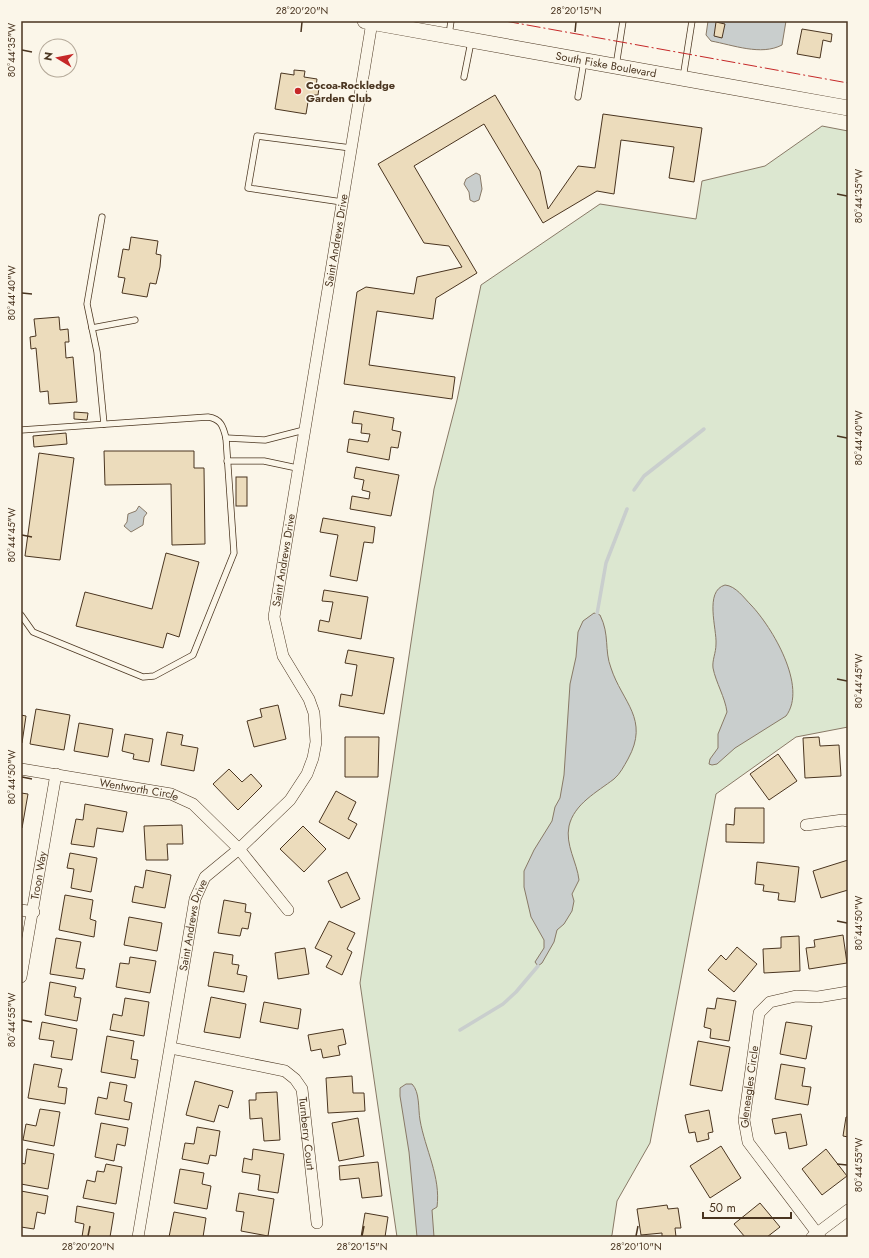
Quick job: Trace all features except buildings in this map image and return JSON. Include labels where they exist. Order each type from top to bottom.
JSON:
[{"type":"main road","name":"South Fiske Boulevard","points":[[368,22],[406,25],[449,36],[848,108]]},
{"type":"street","name":"Saint Andrews Drive","points":[[138,1237],[195,899],[205,877],[239,849],[295,794],[307,774],[316,742],[314,713],[309,699],[283,656],[274,617],[297,468],[351,148],[368,22]]},
{"type":"street","name":"Wentworth Circle","points":[[21,768],[171,794],[193,804],[239,849],[288,910]]},
{"type":"street","name":"Troon Way","points":[[21,977],[34,912],[56,774]]},
{"type":"street","points":[[806,825],[843,820],[848,822]]},
{"type":"street","points":[[21,910],[34,912]]},
{"type":"street","name":"Gleneagles Circle","points":[[816,1236],[748,1142],[744,1120],[759,1013],[770,1002],[796,996],[818,997],[848,992]]},
{"type":"street","name":"Turnberry Court","points":[[171,1048],[285,1071],[295,1079],[302,1089],[317,1223]]},
{"type":"street","points":[[816,1236],[848,1210]]},
{"type":"lane","points":[[449,36],[451,21]]},
{"type":"lane","points":[[616,66],[623,21]]},
{"type":"lane","points":[[683,78],[692,21]]},
{"type":"lane","points":[[464,77],[471,40]]},
{"type":"lane","points":[[578,97],[584,61]]},
{"type":"lane","points":[[342,202],[248,188],[257,136],[351,148]]},
{"type":"lane","points":[[102,217],[87,304],[97,352],[104,424]]},
{"type":"lane","points":[[92,328],[134,320]]},
{"type":"lane","points":[[21,430],[208,417],[217,419],[222,424],[226,438],[234,553],[193,655],[154,676],[143,677],[33,632],[21,615]]},
{"type":"lane","points":[[226,438],[266,440],[304,430]]},
{"type":"lane","points":[[227,461],[264,461],[297,468]]},
{"type":"green space","points":[[822,126],[848,131],[848,727],[796,737],[716,794],[650,1143],[617,1201],[612,1235],[610,1237],[397,1237],[360,983],[434,489],[457,400],[481,285],[600,204],[696,219],[702,181],[765,166]]},
{"type":"shaded area","points":[[708,21],[786,21],[782,45],[765,50],[756,50],[711,41],[706,35]]},
{"type":"shaded area","points":[[476,173],[480,175],[482,189],[479,200],[474,202],[470,200],[469,192],[464,184],[466,179]]},
{"type":"shaded area","points":[[139,506],[147,513],[144,517],[143,525],[131,532],[124,526],[127,522],[128,514],[136,511]]},
{"type":"shaded area","points":[[725,585],[740,593],[751,605],[777,642],[785,658],[790,674],[793,690],[792,704],[786,716],[735,748],[717,764],[712,765],[709,764],[710,759],[718,748],[718,734],[727,712],[713,668],[716,637],[713,602],[719,589]]},
{"type":"shaded area","points":[[594,613],[600,615],[603,622],[611,668],[632,711],[636,733],[634,745],[620,772],[614,779],[587,799],[572,818],[568,833],[570,847],[579,880],[572,894],[574,901],[572,911],[564,924],[557,930],[554,942],[542,963],[538,966],[535,962],[544,948],[544,940],[531,917],[524,887],[524,871],[534,850],[552,821],[555,807],[560,798],[564,775],[570,684],[576,657],[578,632],[583,621]]},
{"type":"shaded area","points":[[406,1084],[412,1084],[415,1087],[422,1131],[435,1174],[438,1196],[437,1207],[432,1210],[434,1237],[417,1237],[409,1152],[400,1096],[400,1088]]},
{"type":"waterway","points":[[634,490],[644,476],[704,429]]},
{"type":"waterway","points":[[597,614],[606,563],[627,509]]},
{"type":"waterway","points":[[460,1030],[503,1004],[516,992],[538,966]]},
{"type":"power","points":[[505,21],[848,83]]},
{"type":"place","name":"Cocoa-Rockledge Garden Club","points":[[298,91]]}]
